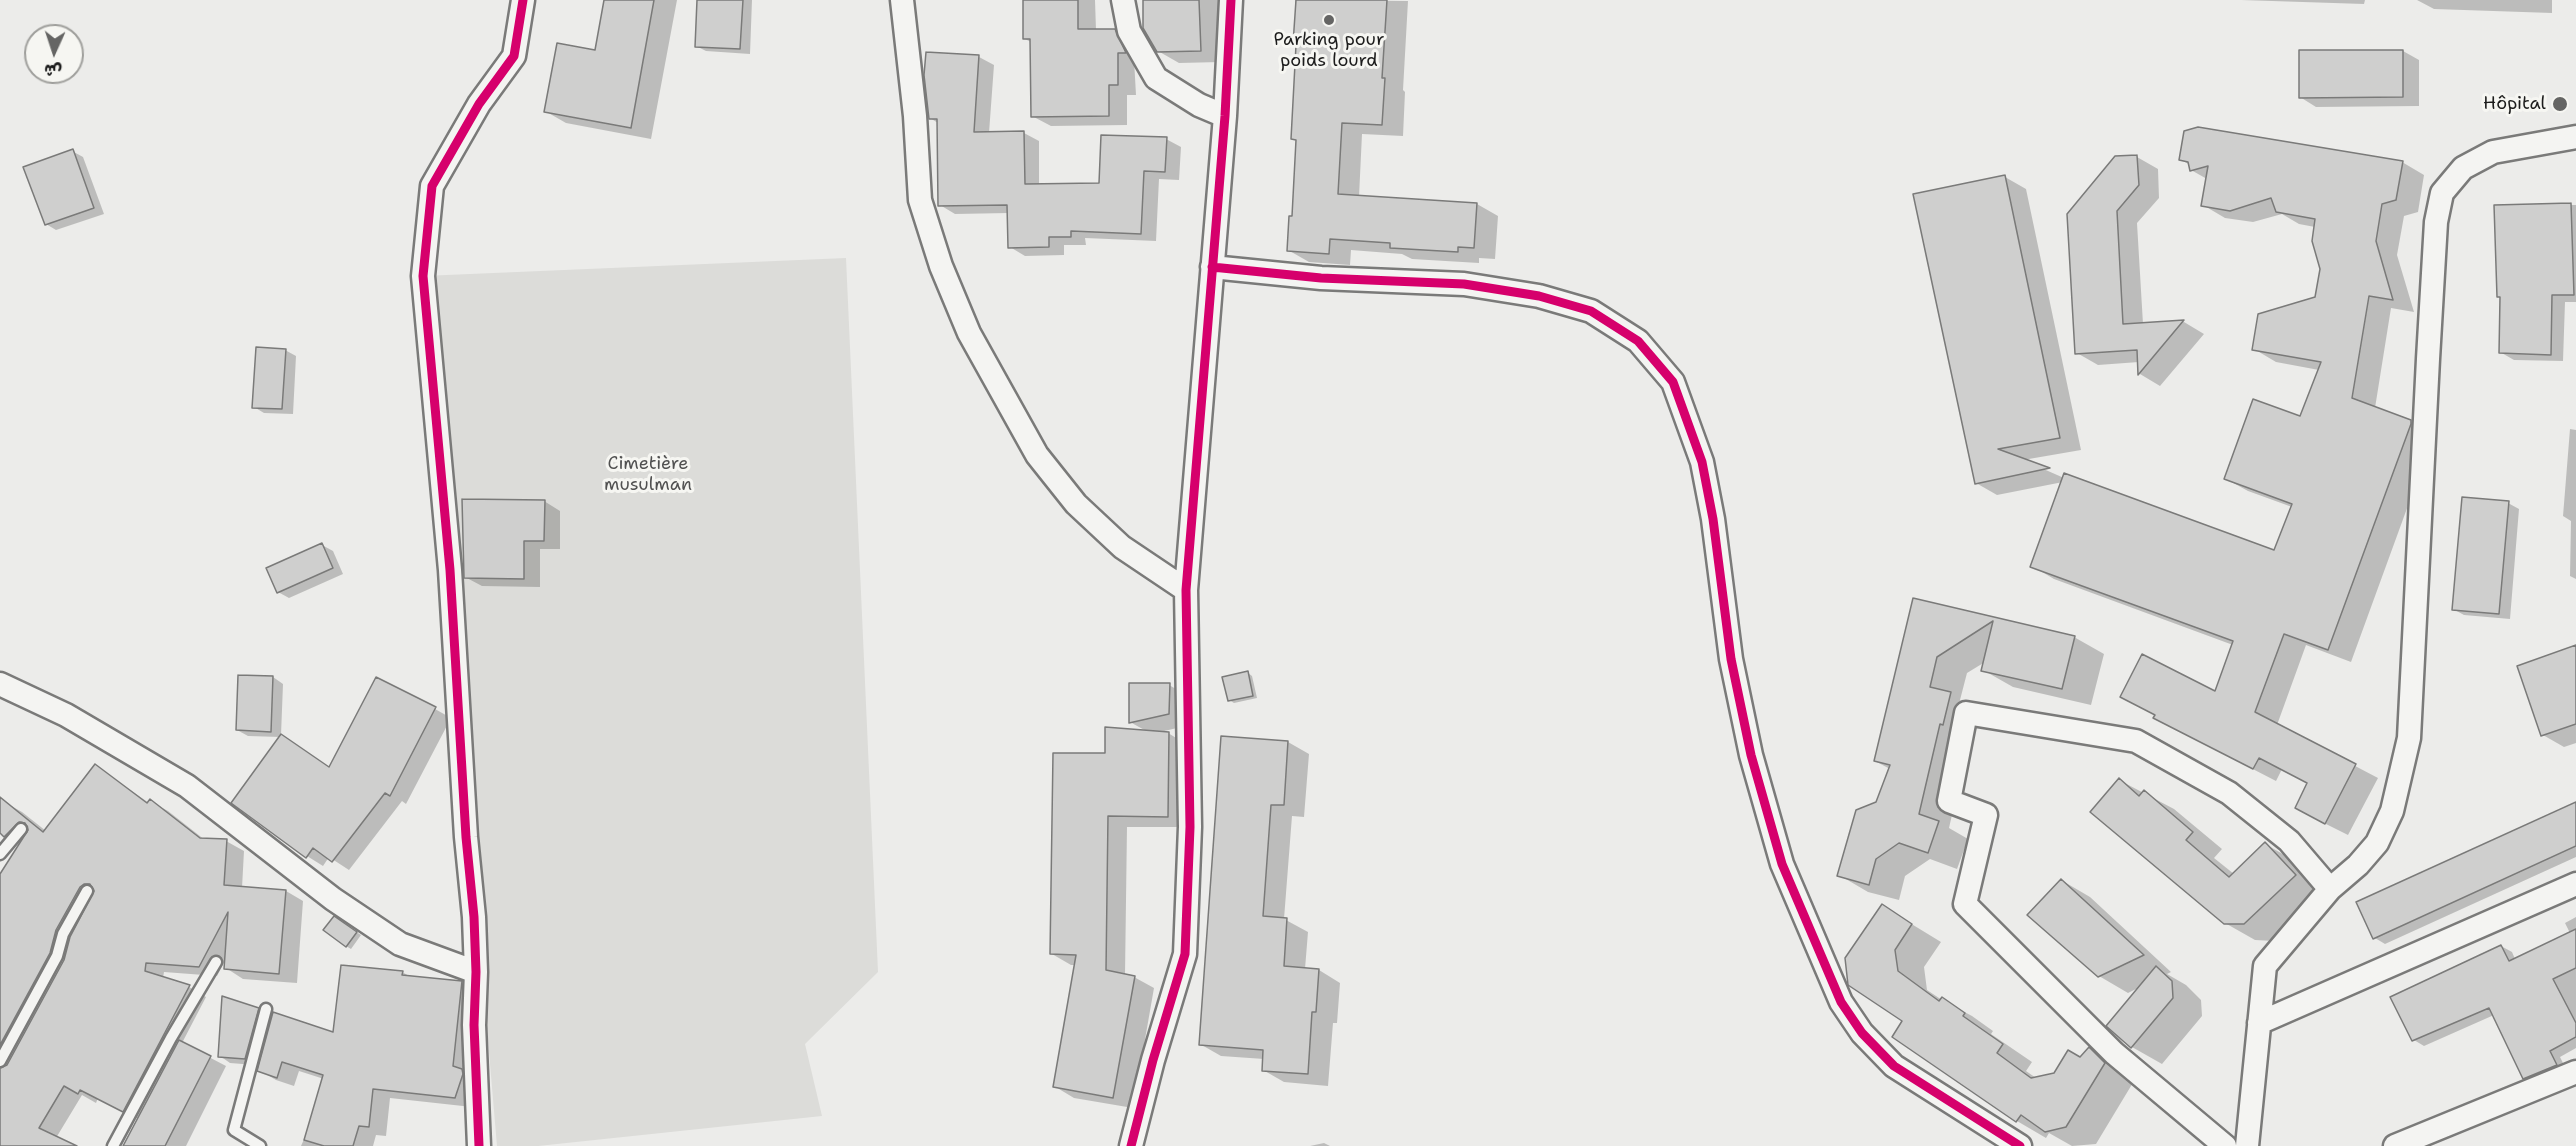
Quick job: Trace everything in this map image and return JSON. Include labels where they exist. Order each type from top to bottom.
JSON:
[{"type":"street","points":[[479,1146],[474,1025],[476,972],[450,570],[423,276],[432,186],[479,104],[514,56],[523,0]]},
{"type":"street","points":[[902,0],[915,116],[920,200],[941,266],[969,333],[1037,455],[1076,504],[1122,547],[1186,590]]},
{"type":"street","points":[[1123,0],[1129,31],[1156,78],[1199,105],[1225,116]]},
{"type":"street","points":[[1131,1146],[1153,1060],[1185,954],[1190,827],[1186,590],[1225,116],[1231,0]]},
{"type":"street","points":[[2247,1146],[2265,966],[2330,889],[2358,865],[2377,843],[2392,811],[2409,738],[2436,222],[2442,193],[2463,168],[2493,152],[2576,137]]},
{"type":"street","points":[[1212,267],[1321,278],[1464,284],[1539,296],[1591,311],[1638,341],[1673,382],[1702,462],[1713,519],[1731,659],[1751,755],[1782,864],[1841,1002],[1862,1033],[1894,1066],[2020,1146]]},
{"type":"street","points":[[0,684],[66,715],[187,786],[333,899],[400,944],[476,972]]},
{"type":"street","points":[[2224,1146],[2114,1053],[1965,904],[1986,815],[1949,801],[1966,713],[2136,741],[2229,793],[2289,841],[2330,889]]},
{"type":"street","points":[[2259,1023],[2576,884]]},
{"type":"street","points":[[2395,1146],[2576,1072]]},
{"type":"lane","points":[[0,854],[21,829]]},
{"type":"lane","points":[[0,1061],[57,956],[63,934],[87,891]]},
{"type":"lane","points":[[113,1146],[171,1038],[216,962]]},
{"type":"lane","points":[[260,1146],[234,1130],[266,1009]]},
{"type":"shaded area","name":"Cimetière musulman","points":[[846,258],[878,972],[805,1044],[822,1116],[538,1146],[497,1146],[423,276]]},
{"type":"building","points":[[604,0],[654,0],[631,128],[544,112],[557,43],[595,50]]},
{"type":"building","points":[[697,0],[743,0],[740,49],[695,47]]},
{"type":"building","points":[[1023,0],[1078,0],[1078,29],[1115,29],[1126,53],[1118,53],[1118,85],[1109,85],[1109,116],[1031,117],[1030,39],[1023,39]]},
{"type":"building","points":[[1143,0],[1199,0],[1201,51],[1157,52],[1143,28]]},
{"type":"building","points":[[1296,0],[1387,0],[1382,78],[1385,78],[1382,125],[1342,123],[1338,194],[1477,203],[1474,248],[1458,247],[1458,252],[1390,248],[1390,243],[1330,239],[1329,254],[1287,251],[1289,216],[1292,216],[1296,140],[1291,139]]},
{"type":"building","points":[[2299,50],[2403,50],[2403,97],[2299,98]]},
{"type":"building","points":[[926,52],[979,55],[974,132],[1024,131],[1025,184],[1099,183],[1101,135],[1167,137],[1165,172],[1144,171],[1141,234],[1071,231],[1071,237],[1049,237],[1049,247],[1008,248],[1007,205],[938,206],[937,119],[929,119],[924,75]]},
{"type":"building","points":[[2198,127],[2403,161],[2396,200],[2382,204],[2376,241],[2393,300],[2369,296],[2352,398],[2411,420],[2411,424],[2328,650],[2284,634],[2255,712],[2356,764],[2325,824],[2295,808],[2307,783],[2259,758],[2253,769],[2153,718],[2155,715],[2120,697],[2142,654],[2215,691],[2233,641],[2030,567],[2064,473],[2274,550],[2292,504],[2224,479],[2253,399],[2300,416],[2321,362],[2252,350],[2258,314],[2315,297],[2320,269],[2312,241],[2315,219],[2276,212],[2271,198],[2230,211],[2201,206],[2208,166],[2190,171],[2188,162],[2179,160],[2184,131]]},
{"type":"building","points":[[73,149],[94,208],[45,225],[23,167]]},
{"type":"building","points":[[2137,155],[2139,185],[2117,211],[2123,324],[2184,320],[2138,375],[2137,350],[2075,354],[2067,214],[2115,156]]},
{"type":"building","points":[[2005,175],[2060,438],[1998,449],[2050,468],[1975,484],[1913,194]]},
{"type":"building","points":[[2571,203],[2574,295],[2552,295],[2551,355],[2499,353],[2500,297],[2497,297],[2494,205]]},
{"type":"building","points":[[256,347],[286,349],[282,409],[252,408]]},
{"type":"building","points":[[2462,497],[2509,501],[2499,614],[2452,610]]},
{"type":"building","points":[[462,499],[545,500],[544,541],[524,541],[524,579],[464,578]]},
{"type":"building","points":[[322,543],[333,568],[277,593],[266,568]]},
{"type":"building","points":[[1913,598],[2075,636],[2062,689],[1981,671],[1993,621],[1937,657],[1930,687],[1951,692],[1943,725],[1940,724],[1919,814],[1939,821],[1928,853],[1899,843],[1876,859],[1869,885],[1837,876],[1856,810],[1876,802],[1890,765],[1874,761]]},
{"type":"building","points":[[2576,645],[2576,724],[2541,736],[2517,666]]},
{"type":"building","points":[[1248,671],[1253,696],[1228,701],[1222,677]]},
{"type":"building","points":[[238,675],[273,676],[271,732],[236,730]]},
{"type":"building","points":[[376,677],[436,707],[390,796],[385,793],[332,862],[313,848],[306,858],[231,803],[281,734],[329,767]]},
{"type":"building","points":[[1129,683],[1170,683],[1169,714],[1129,723]]},
{"type":"building","points":[[1105,727],[1169,732],[1168,817],[1108,816],[1106,970],[1135,976],[1113,1098],[1053,1087],[1076,955],[1050,954],[1053,753],[1105,753]]},
{"type":"building","points":[[1221,736],[1288,741],[1284,805],[1271,805],[1263,916],[1287,918],[1284,966],[1319,969],[1316,1012],[1312,1012],[1308,1074],[1262,1071],[1263,1050],[1199,1045]]},
{"type":"building","points":[[95,764],[147,803],[150,799],[200,838],[227,839],[224,885],[286,890],[279,974],[224,969],[228,912],[199,967],[146,963],[145,971],[190,985],[123,1112],[80,1090],[78,1094],[64,1086],[39,1128],[77,1146],[0,1146],[0,1068],[7,1065],[64,960],[70,937],[94,891],[90,884],[80,887],[56,930],[50,953],[0,1045],[0,874],[28,830],[25,823],[19,822],[4,837],[0,833],[0,797],[43,832]]},
{"type":"building","points":[[2119,778],[2139,796],[2144,790],[2193,832],[2186,840],[2229,877],[2265,842],[2296,875],[2244,924],[2224,924],[2090,812]]},
{"type":"building","points":[[2576,802],[2576,846],[2373,939],[2356,902]]},
{"type":"building","points":[[2061,879],[2144,955],[2098,977],[2027,915]]},
{"type":"building","points":[[1882,904],[1912,924],[1895,950],[1898,971],[1939,1001],[1942,997],[1965,1013],[1963,1016],[2003,1044],[1997,1053],[2031,1078],[2054,1073],[2068,1050],[2080,1057],[2089,1047],[2105,1063],[2066,1127],[2045,1132],[2021,1115],[2016,1122],[1892,1037],[1902,1021],[1848,985],[1845,958]]},
{"type":"building","points":[[334,916],[357,932],[346,947],[323,930]]},
{"type":"building","points":[[2576,929],[2576,968],[2553,979],[2576,1023],[2576,1037],[2550,1051],[2557,1065],[2523,1079],[2489,1008],[2412,1041],[2390,997],[2501,945],[2509,961]]},
{"type":"building","points":[[341,965],[403,971],[402,975],[462,981],[453,1066],[462,1069],[463,1074],[455,1098],[373,1089],[369,1127],[359,1126],[353,1146],[324,1146],[304,1140],[323,1075],[282,1062],[277,1078],[257,1071],[273,1012],[333,1032]]},
{"type":"building","points":[[2156,966],[2172,981],[2173,998],[2131,1048],[2106,1026]]},
{"type":"building","points":[[222,996],[259,1008],[245,1059],[218,1057]]},
{"type":"building","points":[[179,1040],[211,1056],[165,1146],[123,1146]]},
{"type":"cycle path","points":[[479,1146],[474,1025],[476,972],[474,917],[466,837],[450,570],[423,276],[432,186],[479,104],[514,56],[523,0]]},
{"type":"cycle path","points":[[1131,1146],[1153,1060],[1185,954],[1190,827],[1186,590],[1225,116],[1231,0]]},
{"type":"cycle path","points":[[1212,267],[1321,278],[1464,284],[1539,296],[1591,311],[1638,341],[1673,382],[1702,462],[1713,519],[1731,659],[1751,755],[1782,864],[1841,1002],[1862,1033],[1894,1066],[2020,1146]]},
{"type":"place","name":"Parking pour poids lourd","points":[[1329,20]]},
{"type":"place","name":"Hôpital","points":[[2560,104]]}]
